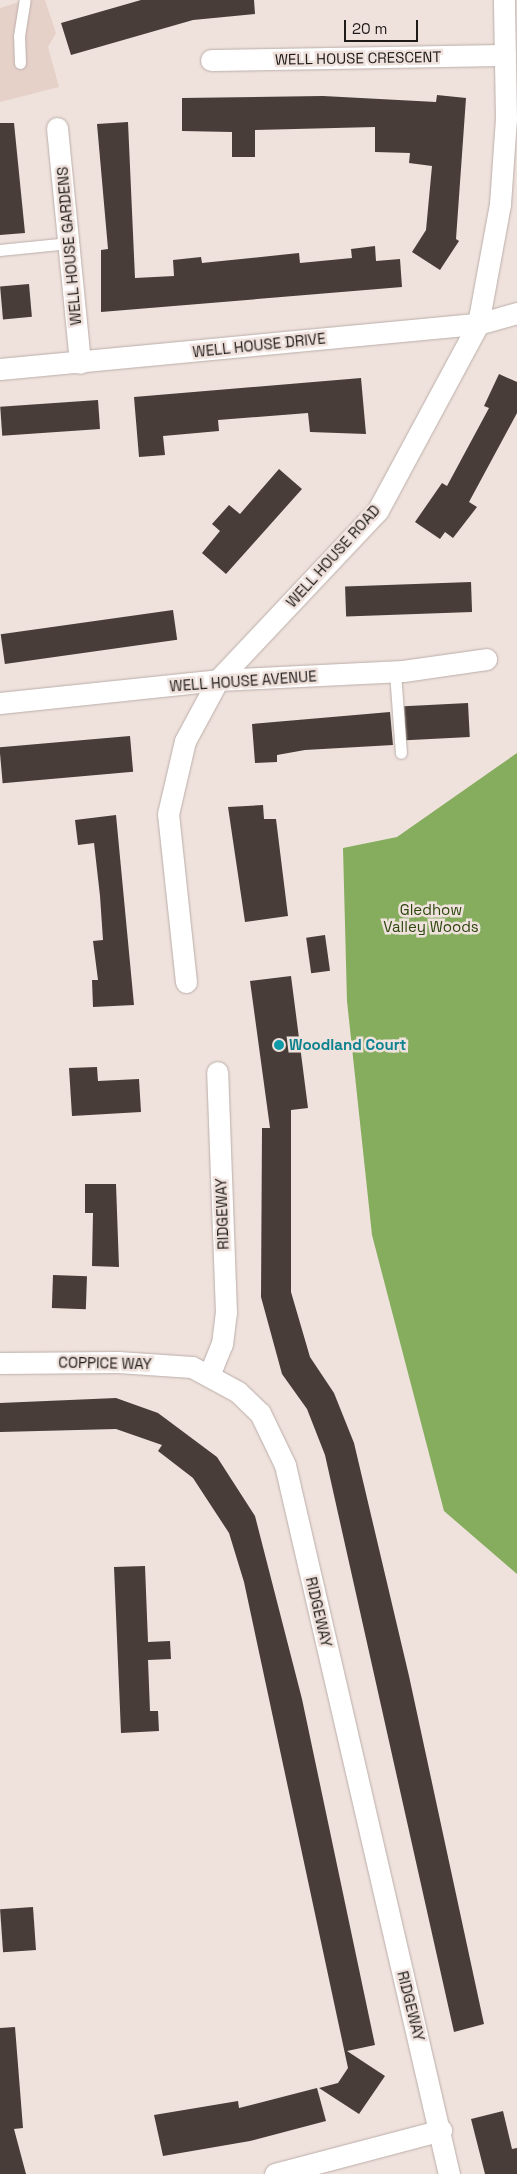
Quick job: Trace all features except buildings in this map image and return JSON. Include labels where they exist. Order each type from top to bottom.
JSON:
[{"type":"street","name":"WELL HOUSE ROAD","points":[[186,982],[168,814],[186,741],[218,680],[378,510],[478,324],[500,204],[505,56],[504,0]]},
{"type":"street","name":"WELL HOUSE CRESCENT","points":[[211,60],[505,56]]},
{"type":"street","name":"WELL HOUSE GARDENS","points":[[57,128],[80,363]]},
{"type":"street","name":"WELL HOUSE DRIVE","points":[[0,369],[80,363],[478,324],[517,313]]},
{"type":"street","name":"WELL HOUSE AVENUE","points":[[0,703],[218,680],[396,672],[486,659]]},
{"type":"street","name":"RIDGEWAY","points":[[217,1072],[226,1313],[222,1344],[210,1373],[260,1413],[285,1465],[441,2130],[449,2174]]},
{"type":"street","name":"COPPICE WAY","points":[[0,1363],[118,1362],[192,1367],[210,1373]]},
{"type":"street","points":[[275,2174],[441,2130]]},
{"type":"lane","points":[[20,63],[25,0]]},
{"type":"lane","points":[[0,250],[69,243]]},
{"type":"lane","points":[[396,672],[401,753]]},
{"type":"shaded area","points":[[26,0],[45,0],[56,33],[48,47],[59,87],[0,102],[0,8]]},
{"type":"green space","name":"Gledhow Valley Woods","points":[[517,753],[517,1574],[444,1511],[372,1235],[347,1001],[343,848],[397,837]]},
{"type":"place","name":"Woodland Court","points":[[279,1045]]}]
